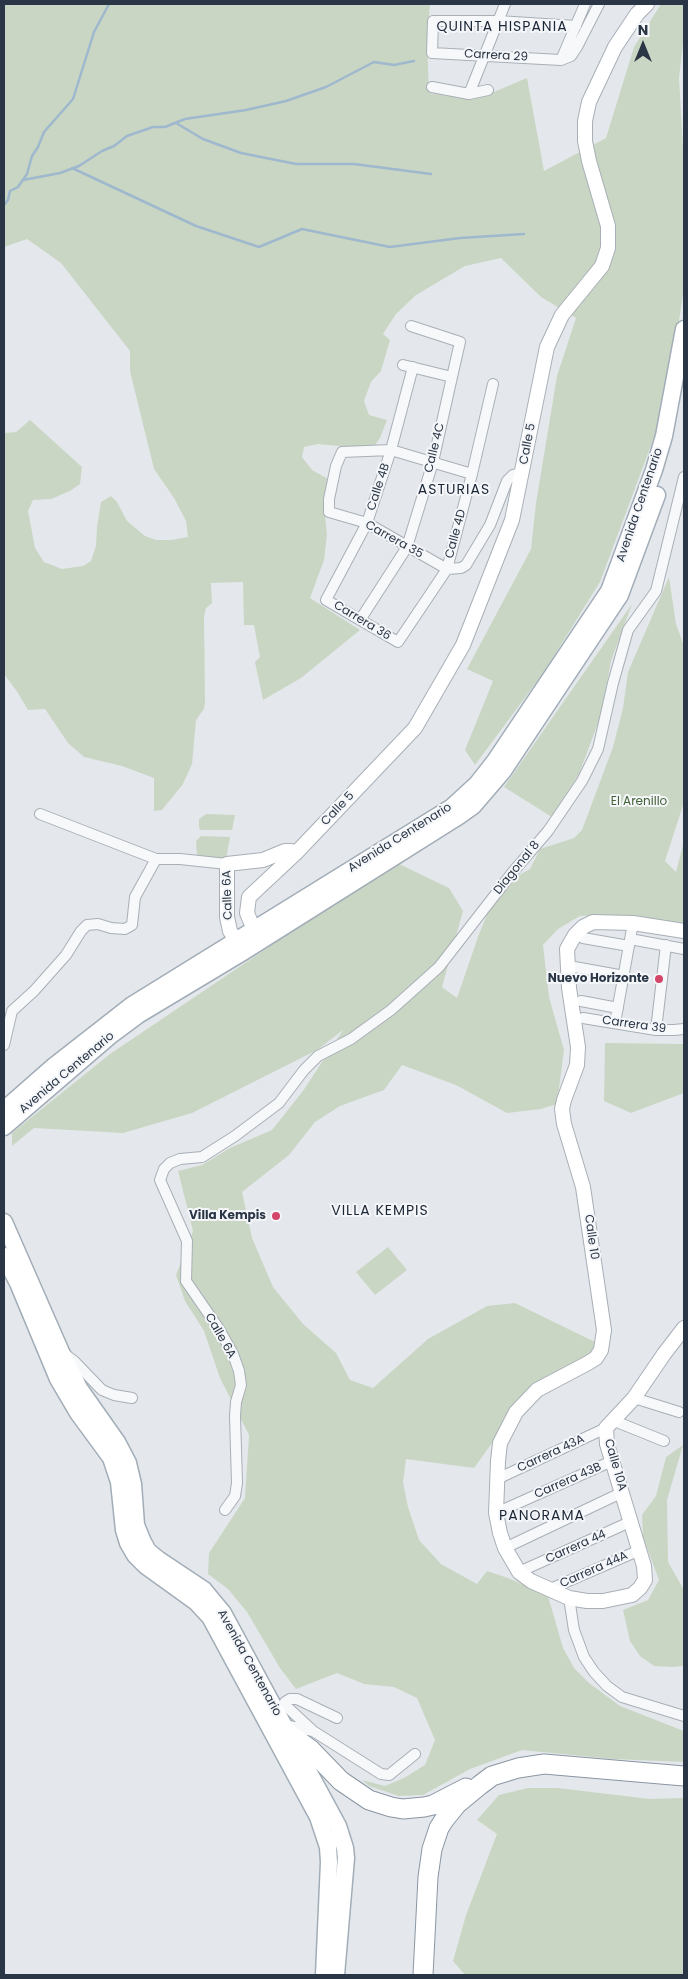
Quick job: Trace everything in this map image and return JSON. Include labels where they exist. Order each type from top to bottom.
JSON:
[{"type":"highway","points":[[286,1730],[311,1750],[341,1782],[369,1800],[391,1807],[415,1808],[433,1805],[492,1776],[518,1768],[544,1764],[684,1776]]},
{"type":"highway","points":[[425,1973],[441,1845],[450,1824],[476,1796],[492,1787],[509,1781],[531,1775],[552,1773],[684,1785]]},
{"type":"highway","points":[[425,1973],[430,1860],[436,1837],[444,1820],[457,1804],[492,1776]]},
{"type":"main road","name":"Avenida Centenario","points":[[258,935],[452,807],[477,784],[495,761],[609,591],[659,453],[684,342]]},
{"type":"main road","name":"Avenida Centenario","points":[[4,1127],[111,1035],[179,983],[458,816],[473,806],[496,782],[620,595],[634,562],[663,478],[684,396]]},
{"type":"main road","name":"Avenida Centenario","points":[[4,1110],[54,1066],[132,1005],[179,983]]},
{"type":"main road","name":"Avenida Centenario","points":[[4,1222],[60,1352],[79,1388],[128,1463],[133,1484],[136,1525],[143,1542],[148,1551],[204,1590],[230,1625],[338,1826],[345,1848],[345,1873],[336,1975]]},
{"type":"main road","name":"Avenida Centenario","points":[[4,1256],[18,1283],[58,1379],[78,1413],[111,1458],[119,1482],[124,1530],[128,1543],[135,1555],[146,1566],[196,1602],[210,1617],[318,1817],[328,1847],[329,1862],[324,1975]]},
{"type":"street","points":[[469,94],[505,4]]},
{"type":"street","points":[[561,60],[585,4]]},
{"type":"street","points":[[561,60],[571,56],[599,4]]},
{"type":"street","name":"Calle 5","points":[[258,935],[247,913],[249,897],[296,854],[415,728],[463,645],[507,536],[523,473],[547,347],[562,315],[602,266],[608,248],[608,226],[588,161],[585,141],[589,102],[615,47],[637,14],[647,4]]},
{"type":"street","name":"Carrera 29","points":[[498,21],[433,21],[432,53],[561,60]]},
{"type":"street","points":[[498,21],[576,26]]},
{"type":"street","points":[[432,87],[469,94],[488,90]]},
{"type":"street","name":"Calle 4C","points":[[360,620],[407,547],[433,462],[460,342],[412,326]]},
{"type":"street","name":"Calle 4B","points":[[326,600],[367,523],[391,450],[408,366],[451,379]]},
{"type":"street","name":"Calle 4D","points":[[398,642],[447,569],[493,384]]},
{"type":"street","points":[[391,450],[472,474]]},
{"type":"street","name":"Carrera 35","points":[[391,450],[342,452],[336,466],[329,499],[329,512],[367,523],[447,569]]},
{"type":"street","points":[[447,569],[466,566],[490,525],[506,481],[513,475],[523,473]]},
{"type":"street","name":"Diagonal 8","points":[[166,1197],[160,1180],[164,1169],[170,1163],[180,1159],[202,1157],[235,1136],[279,1103],[304,1070],[318,1056],[351,1039],[391,1010],[439,967],[512,872],[548,831],[582,781],[598,749],[613,683],[628,630],[656,590],[684,477]]},
{"type":"street","name":"Carrera 36","points":[[326,600],[398,642]]},
{"type":"street","points":[[40,814],[156,859],[180,859],[227,864],[263,860],[290,850],[296,854]]},
{"type":"street","points":[[4,1045],[12,1011],[34,991],[66,955],[81,931],[88,925],[98,924],[111,928],[125,929],[132,925],[135,898],[156,859]]},
{"type":"street","name":"Calle 6A","points":[[227,864],[227,917],[230,931],[239,946]]},
{"type":"street","name":"Calle 10","points":[[644,1566],[645,1580],[632,1595],[603,1601],[587,1601],[569,1598],[548,1590],[519,1572],[505,1548],[496,1513],[497,1480],[500,1443],[516,1412],[537,1390],[596,1358],[602,1344],[604,1321],[584,1193],[564,1124],[562,1109],[577,1065],[578,1047],[569,988],[568,949],[574,934],[593,922],[633,923],[684,931]]},
{"type":"street","points":[[616,1023],[633,923]]},
{"type":"street","points":[[583,938],[666,945],[684,949]]},
{"type":"street","points":[[656,1030],[666,945]]},
{"type":"street","points":[[569,966],[624,976]]},
{"type":"street","points":[[580,1001],[618,1008]]},
{"type":"street","name":"Carrera 39","points":[[583,1018],[656,1030],[684,1029]]},
{"type":"street","name":"Calle 6A","points":[[166,1197],[182,1225],[187,1241],[186,1281],[219,1329],[233,1354],[239,1371],[241,1385],[234,1416],[237,1483],[234,1496],[225,1510]]},
{"type":"street","name":"Calle 10A","points":[[644,1566],[632,1521],[607,1444],[609,1424],[634,1398],[684,1328]]},
{"type":"street","points":[[60,1352],[74,1361],[102,1390],[114,1396],[132,1398]]},
{"type":"street","points":[[634,1398],[679,1412]]},
{"type":"street","points":[[609,1424],[664,1441]]},
{"type":"street","name":"Carrera 43A","points":[[497,1480],[609,1424]]},
{"type":"street","name":"Carrera 43B","points":[[496,1513],[612,1461]]},
{"type":"street","points":[[505,1548],[623,1492]]},
{"type":"street","name":"Carrera 44","points":[[519,1572],[632,1521]]},
{"type":"street","name":"Carrera 44A","points":[[548,1590],[640,1550]]},
{"type":"street","points":[[569,1598],[574,1630],[584,1657],[607,1686],[622,1697],[684,1716]]},
{"type":"street","points":[[338,1718],[297,1699],[290,1699],[285,1702],[286,1706],[313,1731],[381,1774],[389,1775],[415,1754]]},
{"type":"street","points":[[286,1730],[313,1731]]},
{"type":"green space","points":[[4,4],[430,4],[427,39],[429,93],[461,98],[494,92],[527,78],[544,171],[606,138],[634,47],[661,4],[684,4],[684,35],[679,78],[683,148],[684,289],[665,408],[600,582],[544,672],[475,765],[465,750],[493,681],[467,669],[531,549],[536,503],[557,376],[576,318],[541,297],[501,258],[465,266],[416,295],[396,314],[383,334],[390,340],[381,371],[371,382],[364,401],[369,415],[387,420],[380,438],[372,449],[318,444],[304,447],[302,457],[312,470],[328,479],[324,506],[327,535],[324,560],[310,598],[360,630],[301,678],[263,700],[255,662],[260,657],[254,625],[244,625],[243,582],[211,583],[212,603],[206,608],[204,617],[204,709],[196,720],[192,764],[183,784],[162,810],[154,811],[154,778],[122,766],[84,757],[68,743],[45,709],[28,710],[4,674],[4,433],[16,432],[30,420],[82,467],[80,484],[70,491],[51,499],[33,500],[28,511],[35,548],[44,562],[62,569],[83,566],[91,561],[96,546],[101,502],[111,496],[117,502],[127,521],[145,536],[156,540],[188,537],[186,521],[174,498],[154,469],[130,371],[130,351],[61,263],[27,239],[4,247]]},
{"type":"green space","name":"El Arenillo","points":[[669,577],[676,624],[684,646],[684,802],[665,861],[676,872],[684,841],[684,926],[609,915],[580,916],[558,929],[543,945],[549,997],[564,1050],[557,1104],[541,1109],[507,1113],[456,1085],[402,1065],[384,1090],[340,1106],[315,1122],[289,1155],[242,1192],[252,1238],[273,1287],[303,1324],[336,1353],[350,1380],[373,1388],[428,1339],[487,1306],[515,1303],[597,1343],[587,1361],[515,1411],[474,1468],[406,1459],[403,1482],[408,1507],[419,1540],[441,1564],[477,1584],[487,1571],[548,1596],[563,1648],[574,1668],[589,1683],[620,1706],[684,1731],[684,1762],[613,1759],[522,1750],[470,1769],[423,1795],[399,1796],[369,1786],[362,1780],[385,1786],[404,1778],[425,1765],[435,1740],[417,1698],[394,1687],[364,1684],[337,1673],[296,1689],[280,1668],[247,1612],[228,1589],[208,1574],[209,1553],[245,1498],[249,1435],[220,1378],[204,1331],[185,1301],[176,1275],[193,1231],[178,1171],[202,1165],[230,1148],[272,1130],[303,1091],[343,1030],[317,1050],[192,1113],[123,1133],[34,1128],[12,1146],[12,1133],[110,1054],[395,862],[449,888],[463,911],[442,987],[457,998],[490,908],[514,878],[530,869],[540,849],[574,838],[582,830],[613,747],[623,708],[628,672]]},
{"type":"green space","points":[[632,604],[611,661],[601,715],[579,774],[552,817],[504,787]]},
{"type":"green space","points":[[206,814],[235,815],[232,830],[201,830],[199,828],[199,819]]},
{"type":"green space","points":[[201,836],[230,837],[226,860],[197,857],[196,841]]},
{"type":"green space","points":[[605,1043],[684,1044],[684,1093],[631,1113],[604,1101]]},
{"type":"green space","points":[[388,1247],[407,1270],[375,1295],[356,1272]]},
{"type":"green space","points":[[683,1445],[667,1500],[668,1562],[684,1590],[684,1666],[654,1666],[640,1656],[630,1641],[623,1610],[648,1600],[659,1580],[643,1537],[642,1515],[656,1496],[666,1457]]},
{"type":"green space","points":[[528,1788],[558,1788],[650,1799],[684,1798],[684,1975],[465,1975],[453,1961],[466,1915],[497,1834],[477,1820],[499,1795]]},
{"type":"waterway","points":[[4,205],[8,200],[10,191],[18,187],[27,174],[32,156],[44,132],[73,99],[94,32],[109,4]]},
{"type":"waterway","points":[[23,180],[60,173],[79,166],[102,151],[114,146],[127,136],[153,127],[165,127],[185,119],[246,110],[286,101],[326,87],[374,62],[394,65],[414,61]]},
{"type":"waterway","points":[[176,123],[203,139],[241,153],[296,164],[354,164],[431,174]]},
{"type":"waterway","points":[[72,168],[196,226],[259,247],[302,229],[390,247],[460,238],[524,234]]},
{"type":"place","name":"Nuevo Horizonte","points":[[659,979]]},
{"type":"place","name":"Villa Kempis","points":[[276,1216]]},
{"type":"district","name":"QUINTA HISPANIA","points":[[502,27]]},
{"type":"district","name":"ASTURIAS","points":[[454,490]]},
{"type":"district","name":"VILLA KEMPIS","points":[[380,1211]]},
{"type":"district","name":"PANORAMA","points":[[542,1516]]}]
